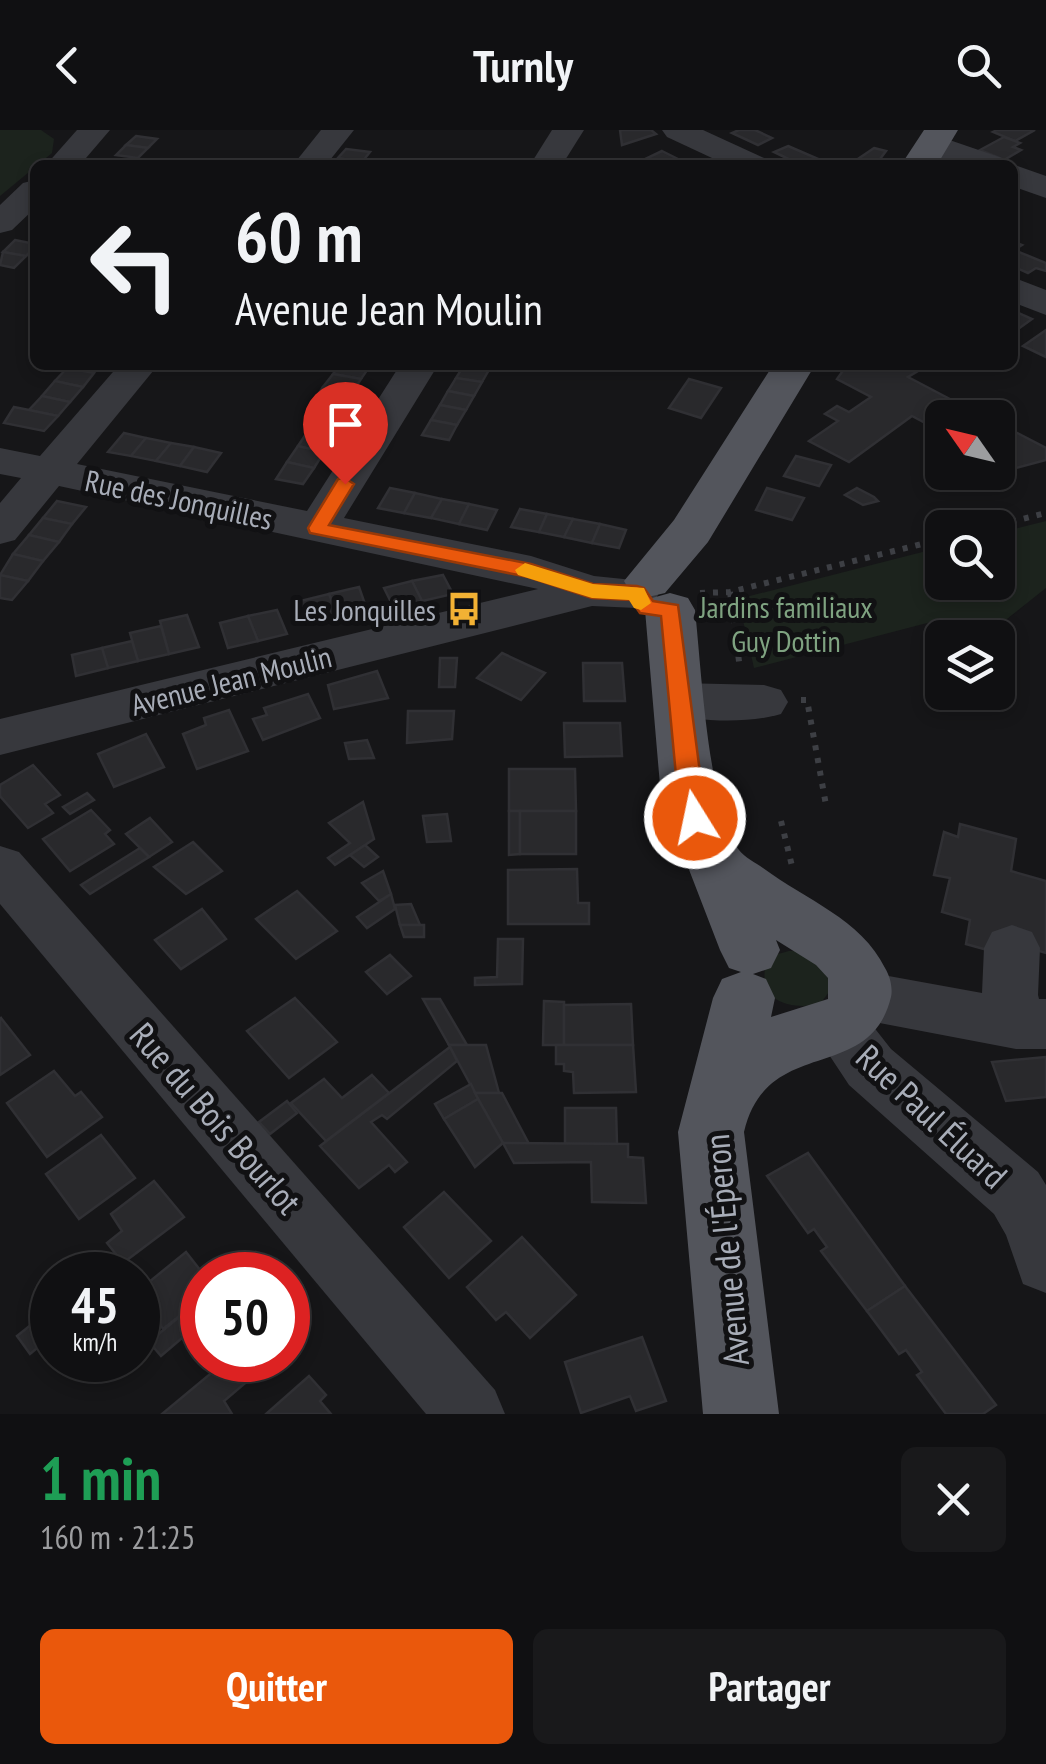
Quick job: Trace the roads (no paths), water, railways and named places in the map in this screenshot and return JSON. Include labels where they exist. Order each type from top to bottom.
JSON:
[{"type":"main road","points":[[791,370],[691,532],[663,592],[689,797],[718,865],[747,974],[767,1023],[834,1019]]},
{"type":"main road","points":[[718,865],[851,961],[859,977],[834,1019],[774,1044],[724,1086]]},
{"type":"main road","points":[[747,974],[763,939],[781,933],[820,937]]},
{"type":"main road","name":"Avenue de l'Éperon","points":[[740,1414],[711,1132],[747,974]]},
{"type":"street","points":[[67,160],[94,130]]},
{"type":"street","points":[[312,160],[338,130]]},
{"type":"street","points":[[549,160],[568,130]]},
{"type":"street","points":[[678,130],[742,160]]},
{"type":"street","points":[[930,146],[975,160]]},
{"type":"street","points":[[1018,176],[1046,188]]},
{"type":"street","points":[[0,223],[30,195]]},
{"type":"street","points":[[1018,291],[1046,304]]},
{"type":"street","points":[[0,530],[136,370]]},
{"type":"street","points":[[317,528],[417,370]]},
{"type":"street","name":"Rue des Jonquilles","points":[[0,461],[531,571],[663,592]]},
{"type":"street","name":"Avenue Jean Moulin","points":[[0,737],[663,592]]},
{"type":"street","points":[[679,700],[764,702]]},
{"type":"street","name":"Rue du Bois Bourlot","points":[[0,867],[471,1414]]},
{"type":"street","points":[[1012,948],[1010,995],[1031,1024]]},
{"type":"street","points":[[834,1019],[1031,1024]]},
{"type":"street","name":"Rue Paul Éluard","points":[[834,1019],[870,1067],[1016,1193],[1035,1224],[1046,1262]]},
{"type":"place","name":"Les Jonquilles","points":[[464,609]]},
{"type":"park label","name":"Jardins familiaux Guy Dottin","points":[[786,623]]}]
